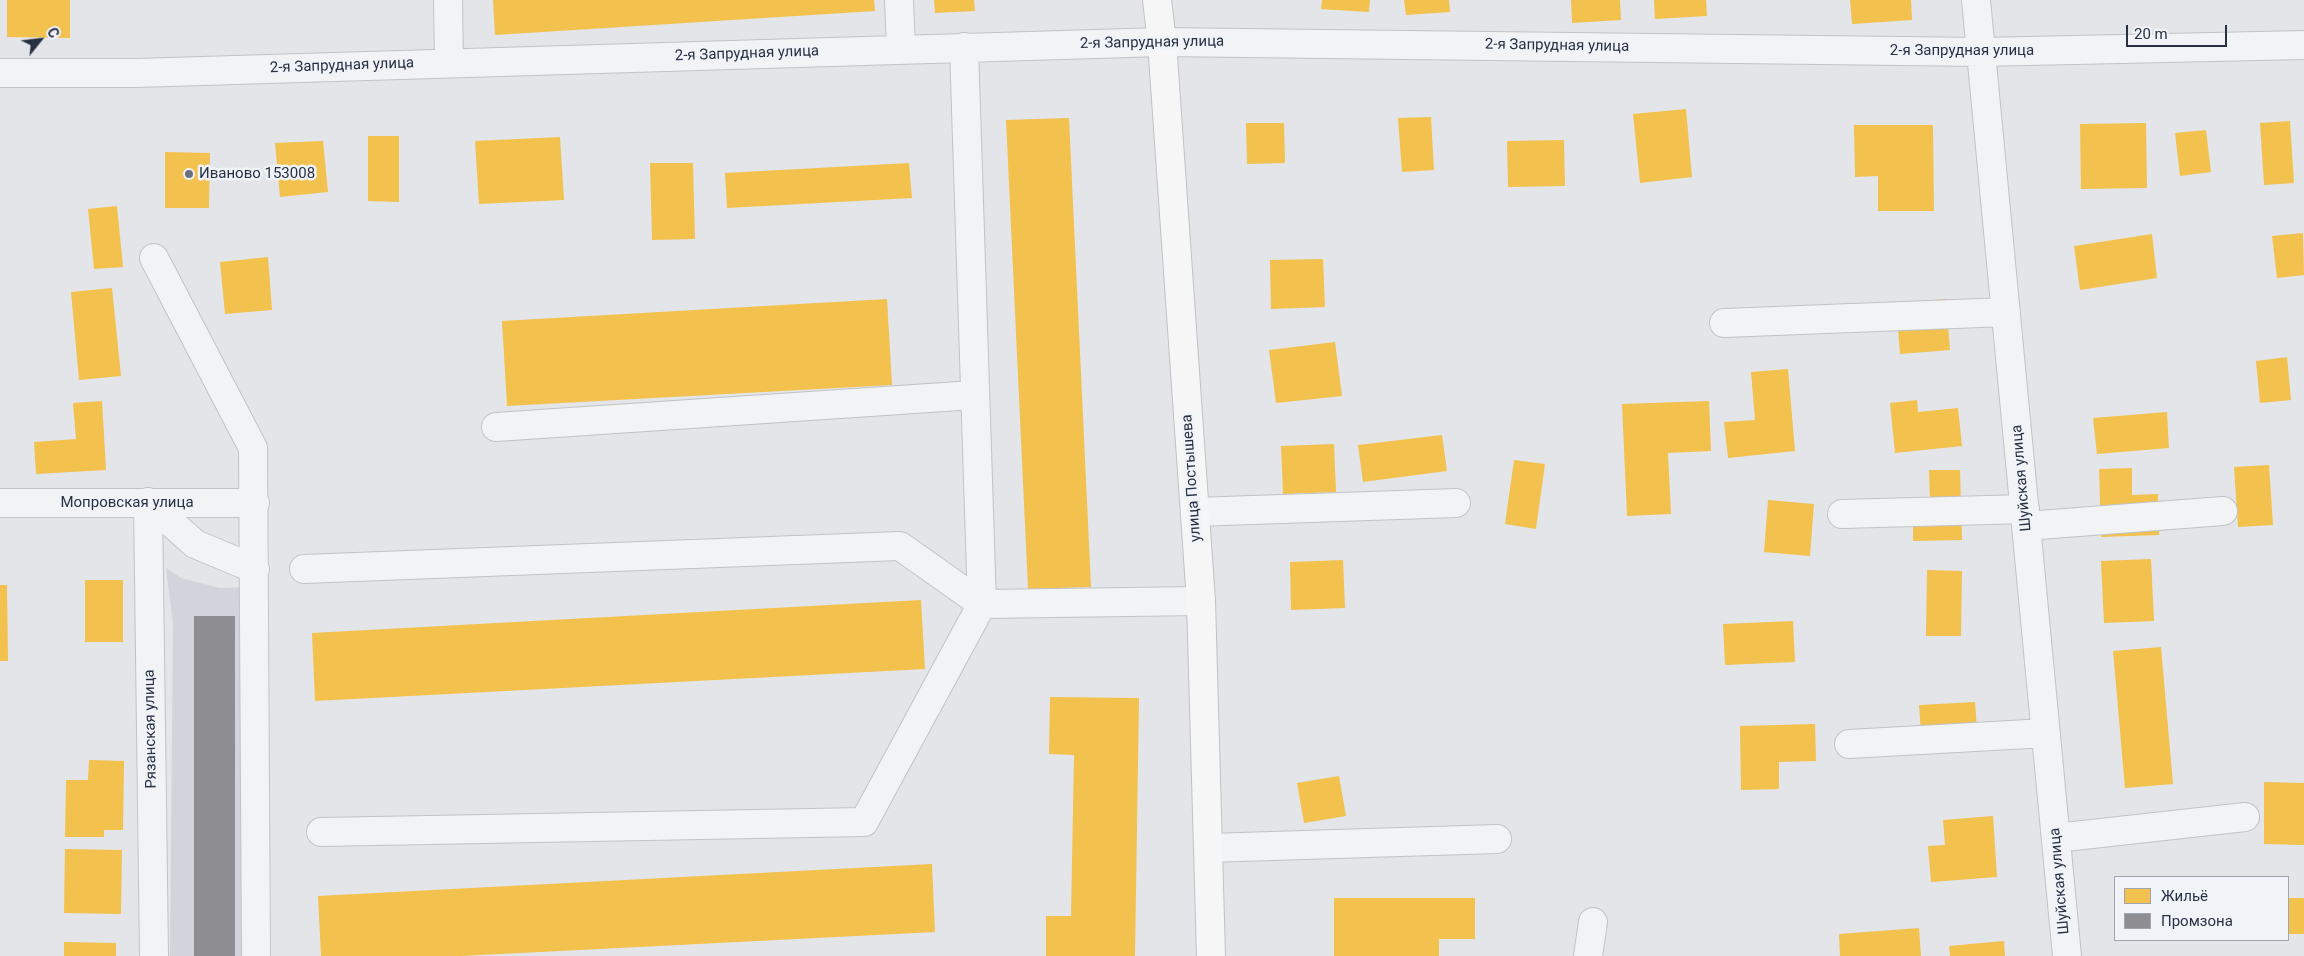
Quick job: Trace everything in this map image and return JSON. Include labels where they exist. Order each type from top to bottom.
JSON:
[{"type":"main road","name":"улица Постышева","points":[[1157,0],[1162,42],[1201,601],[1211,956]]},
{"type":"street","points":[[448,0],[449,63]]},
{"type":"street","points":[[899,0],[901,49]]},
{"type":"street","name":"Шуйская улица","points":[[1976,0],[2067,956]]},
{"type":"street","name":"2-я Запрудная улица","points":[[0,73],[136,73],[1162,42],[1982,52],[2304,45]]},
{"type":"street","points":[[321,832],[864,822],[982,604],[964,47]]},
{"type":"street","points":[[154,258],[253,448],[255,503],[256,956]]},
{"type":"street","points":[[1724,323],[2006,312]]},
{"type":"street","points":[[496,427],[974,395]]},
{"type":"street","points":[[148,502],[195,544],[255,569]]},
{"type":"street","name":"Рязанская улица","points":[[148,502],[154,956]]},
{"type":"street","name":"Мопровская улица","points":[[0,503],[255,503]]},
{"type":"street","points":[[1195,512],[1456,503]]},
{"type":"street","points":[[1842,514],[2026,518],[2223,511]]},
{"type":"street","points":[[304,568],[900,546],[982,604],[1201,601]]},
{"type":"street","points":[[1849,744],[2046,733]]},
{"type":"street","points":[[2056,838],[2245,817]]},
{"type":"street","points":[[1208,848],[1497,839]]},
{"type":"street","points":[[1588,956],[1593,922]]},
{"type":"shaded area","points":[[166,568],[181,578],[220,588],[255,587],[253,956],[170,956],[173,624]]},
{"type":"building: Жильё","points":[[7,0],[70,0],[70,38],[7,37]]},
{"type":"building: Жильё","points":[[493,0],[874,0],[875,11],[495,35]]},
{"type":"building: Жильё","points":[[934,0],[974,0],[975,11],[935,13]]},
{"type":"building: Жильё","points":[[1322,0],[1370,0],[1369,12],[1321,9]]},
{"type":"building: Жильё","points":[[1404,0],[1449,0],[1450,12],[1406,15]]},
{"type":"building: Жильё","points":[[1571,0],[1620,0],[1621,20],[1572,23]]},
{"type":"building: Жильё","points":[[1654,0],[1706,0],[1707,16],[1655,19]]},
{"type":"building: Жильё","points":[[1850,0],[1911,0],[1912,20],[1852,24]]},
{"type":"building: Жильё","points":[[1686,109],[1692,177],[1640,183],[1633,114]]},
{"type":"building: Жильё","points":[[1431,117],[1434,170],[1402,172],[1398,118]]},
{"type":"building: Жильё","points":[[1069,118],[1091,587],[1028,589],[1006,120]]},
{"type":"building: Жильё","points":[[2290,121],[2294,183],[2264,185],[2260,123]]},
{"type":"building: Жильё","points":[[1246,123],[1284,123],[1285,163],[1247,164]]},
{"type":"building: Жильё","points":[[2146,123],[2147,188],[2081,189],[2080,124]]},
{"type":"building: Жильё","points":[[1854,125],[1933,125],[1934,211],[1878,211],[1878,176],[1855,177]]},
{"type":"building: Жильё","points":[[2206,130],[2211,172],[2180,176],[2175,133]]},
{"type":"building: Жильё","points":[[368,136],[399,136],[399,202],[368,201]]},
{"type":"building: Жильё","points":[[560,137],[564,200],[479,204],[475,141]]},
{"type":"building: Жильё","points":[[1564,140],[1565,186],[1508,187],[1507,141]]},
{"type":"building: Жильё","points":[[323,141],[328,192],[280,197],[275,143]]},
{"type":"building: Жильё","points":[[165,152],[210,153],[209,208],[165,208]]},
{"type":"building: Жильё","points":[[650,163],[693,163],[695,239],[652,240]]},
{"type":"building: Жильё","points":[[909,163],[912,198],[727,208],[725,173]]},
{"type":"building: Жильё","points":[[117,206],[123,267],[94,269],[88,209]]},
{"type":"building: Жильё","points":[[2303,233],[2304,275],[2277,278],[2272,236]]},
{"type":"building: Жильё","points":[[2152,234],[2157,278],[2080,290],[2074,246]]},
{"type":"building: Жильё","points":[[268,257],[272,310],[225,314],[220,262]]},
{"type":"building: Жильё","points":[[1323,259],[1325,307],[1271,309],[1270,260]]},
{"type":"building: Жильё","points":[[112,288],[121,376],[79,380],[71,292]]},
{"type":"building: Жильё","points":[[887,299],[892,385],[507,406],[502,321]]},
{"type":"building: Жильё","points":[[1946,299],[1950,350],[1900,354],[1896,303]]},
{"type":"building: Жильё","points":[[1335,342],[1342,396],[1276,403],[1269,350]]},
{"type":"building: Жильё","points":[[2287,357],[2291,400],[2260,403],[2256,361]]},
{"type":"building: Жильё","points":[[1788,369],[1795,451],[1728,458],[1724,422],[1755,420],[1751,372]]},
{"type":"building: Жильё","points":[[1917,400],[1918,412],[1958,408],[1962,446],[1895,453],[1890,403]]},
{"type":"building: Жильё","points":[[102,401],[106,470],[36,474],[34,442],[76,439],[73,403]]},
{"type":"building: Жильё","points":[[1709,401],[1711,451],[1668,453],[1671,514],[1627,516],[1622,404]]},
{"type":"building: Жильё","points":[[2167,412],[2169,448],[2097,454],[2093,418]]},
{"type":"building: Жильё","points":[[1442,435],[1447,471],[1363,482],[1358,445]]},
{"type":"building: Жильё","points":[[1334,444],[1336,492],[1283,494],[1281,446]]},
{"type":"building: Жильё","points":[[1514,460],[1545,464],[1536,529],[1505,524]]},
{"type":"building: Жильё","points":[[2269,465],[2273,525],[2238,527],[2234,467]]},
{"type":"building: Жильё","points":[[2132,468],[2132,495],[2158,494],[2159,535],[2101,537],[2099,469]]},
{"type":"building: Жильё","points":[[1929,470],[1960,470],[1962,540],[1913,541],[1913,499],[1930,499]]},
{"type":"building: Жильё","points":[[1768,500],[1814,504],[1810,556],[1764,552]]},
{"type":"building: Жильё","points":[[2151,559],[2154,621],[2104,623],[2101,561]]},
{"type":"building: Жильё","points":[[1343,560],[1345,608],[1291,610],[1290,562]]},
{"type":"building: Жильё","points":[[1927,570],[1962,571],[1961,636],[1926,636]]},
{"type":"building: Жильё","points":[[85,580],[123,580],[123,642],[85,642]]},
{"type":"building: Жильё","points":[[0,585],[7,585],[8,661],[0,661]]},
{"type":"building: Жильё","points":[[921,600],[925,669],[315,701],[312,633]]},
{"type":"building: Жильё","points":[[1793,621],[1795,662],[1725,665],[1723,624]]},
{"type":"building: Жильё","points":[[2161,647],[2173,784],[2125,788],[2113,651]]},
{"type":"building: Жильё","points":[[1050,697],[1139,698],[1135,956],[1046,956],[1046,916],[1071,916],[1074,755],[1049,754]]},
{"type":"building: Жильё","points":[[1975,702],[1978,743],[1922,746],[1919,705]]},
{"type":"building: Жильё","points":[[1815,724],[1816,761],[1779,762],[1779,789],[1741,790],[1740,726]]},
{"type":"building: Жильё","points":[[89,760],[124,761],[123,830],[104,830],[104,837],[65,837],[66,780],[88,780]]},
{"type":"building: Жильё","points":[[1339,776],[1346,816],[1304,823],[1297,783]]},
{"type":"building: Жильё","points":[[2264,782],[2304,783],[2304,845],[2264,844]]},
{"type":"building: Жильё","points":[[1993,816],[1997,877],[1931,882],[1928,846],[1945,845],[1943,820]]},
{"type":"building: Жильё","points":[[65,849],[122,850],[121,914],[64,913]]},
{"type":"building: Жильё","points":[[932,864],[935,932],[461,956],[321,956],[318,896]]},
{"type":"building: Жильё","points":[[1334,898],[1475,898],[1475,939],[1439,939],[1439,956],[1334,956]]},
{"type":"building: Жильё","points":[[2289,898],[2304,898],[2304,934],[2289,934]]},
{"type":"building: Жильё","points":[[1919,928],[1921,956],[1840,956],[1839,934]]},
{"type":"building: Жильё","points":[[2004,941],[2005,956],[1950,956],[1949,946]]},
{"type":"building: Жильё","points":[[64,942],[116,943],[116,956],[64,956]]},
{"type":"building: Промзона","points":[[194,616],[235,616],[235,956],[194,956]]},
{"type":"place","name":"Иваново 153008","points":[[189,174]]}]
